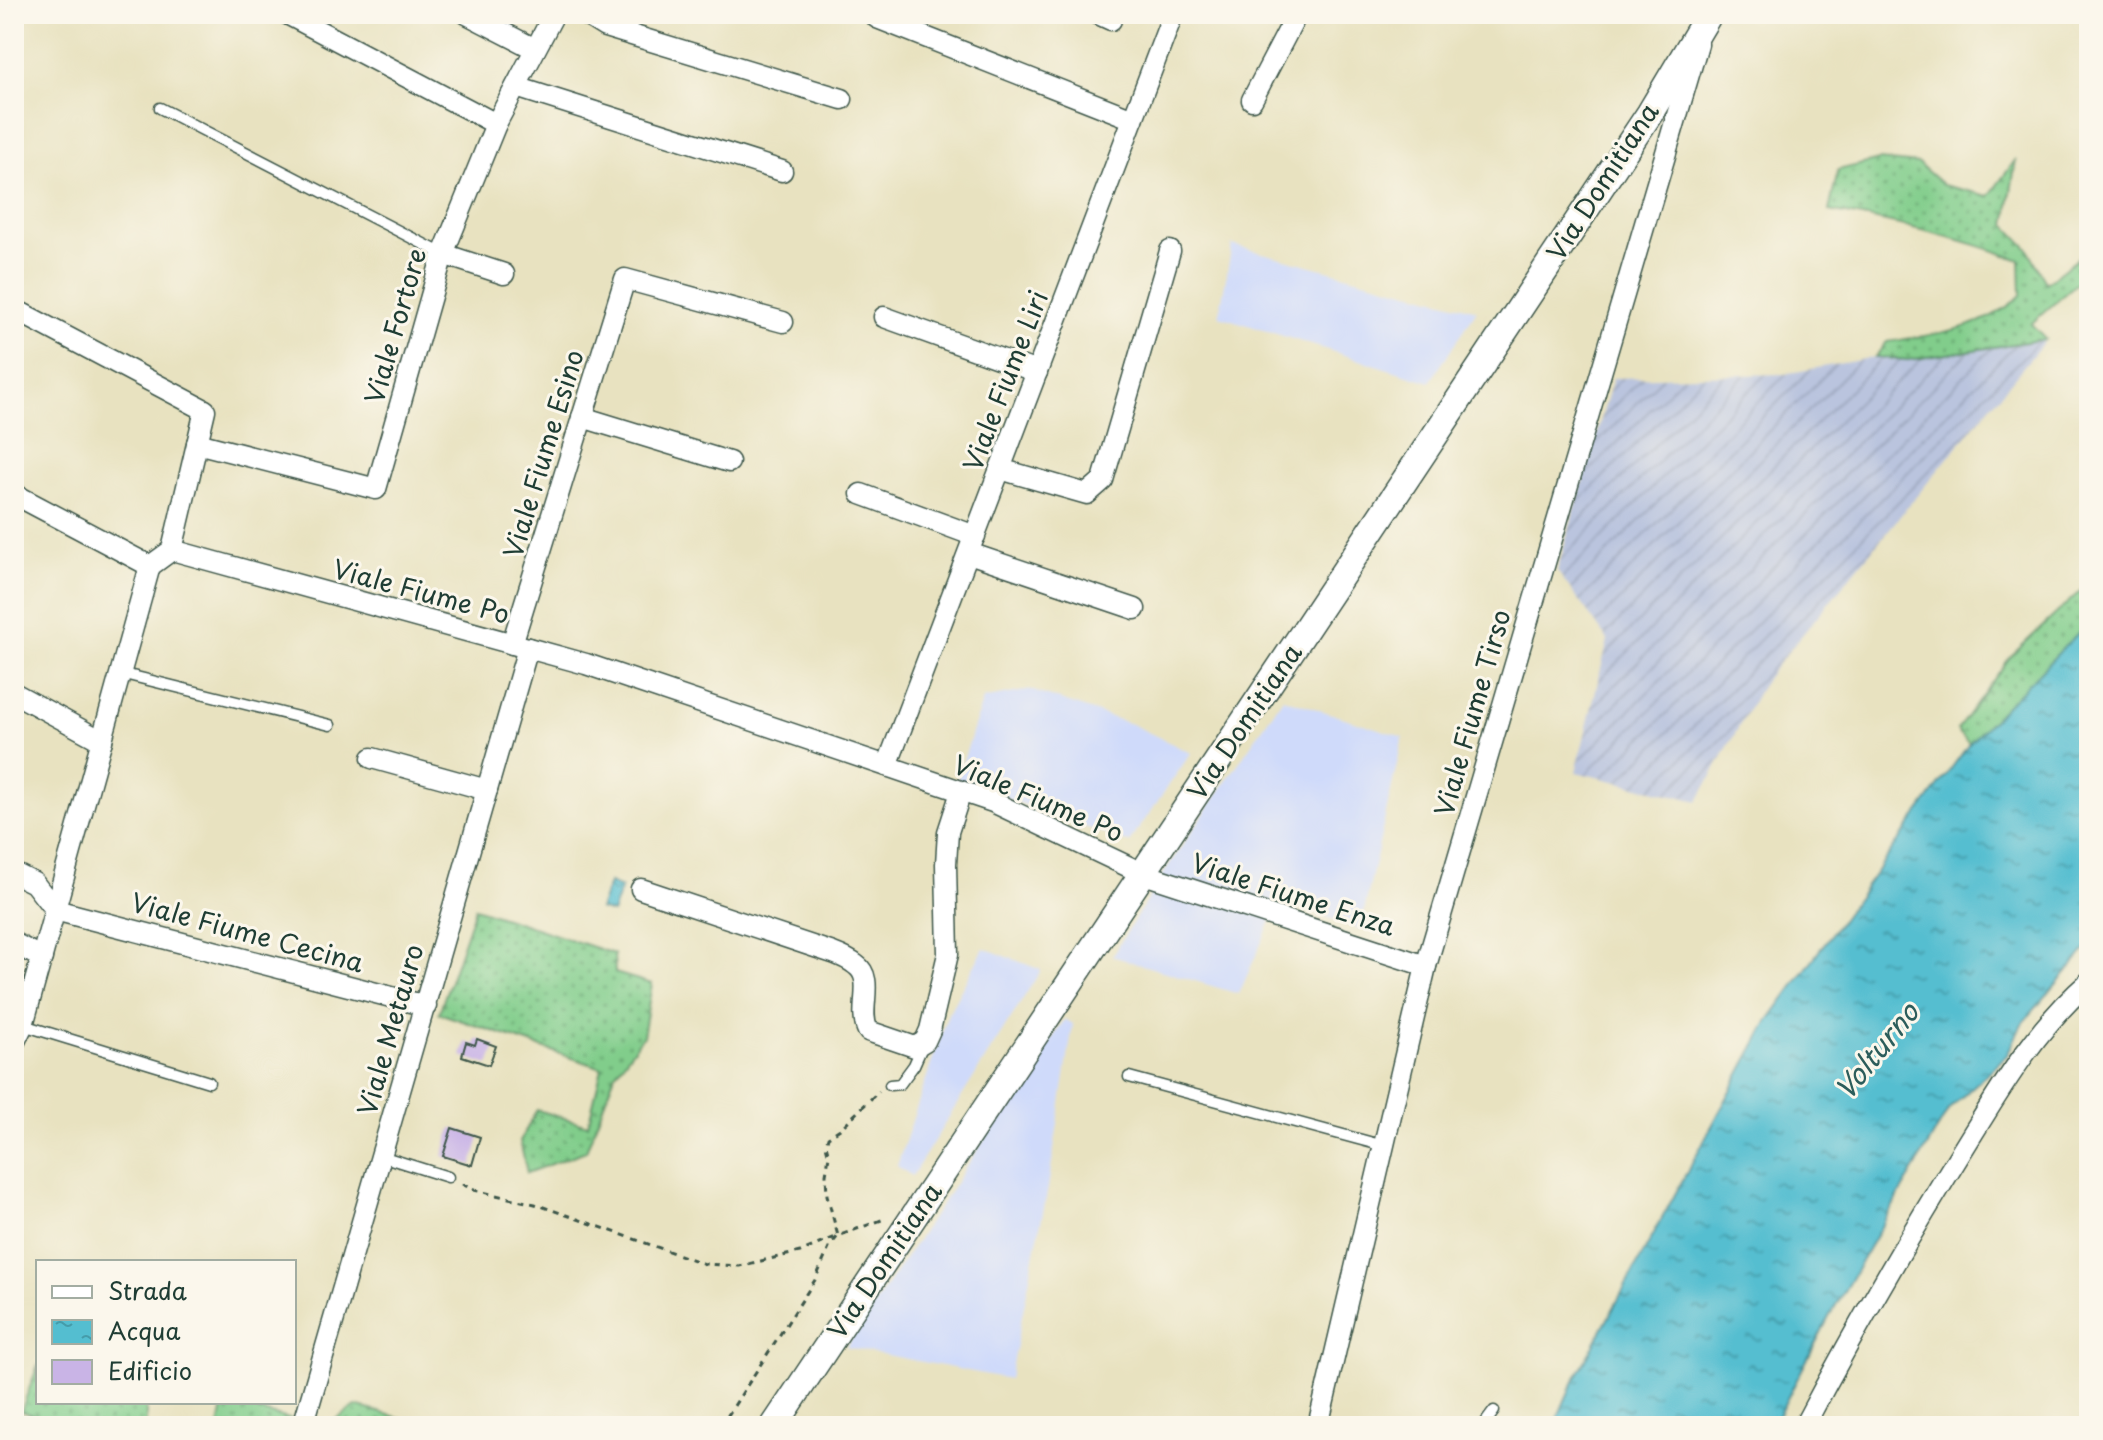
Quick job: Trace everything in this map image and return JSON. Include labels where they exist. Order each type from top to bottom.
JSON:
[{"type":"street","points":[[287,14],[496,124]]},
{"type":"street","points":[[467,14],[535,49]]},
{"type":"street","name":"Viale Fortore","points":[[197,443],[376,489],[443,254],[496,124],[554,14]]},
{"type":"street","points":[[584,14],[605,27],[842,99]]},
{"type":"street","name":"Viale Fiume Liri","points":[[887,766],[1173,14]]},
{"type":"street","points":[[1252,100],[1297,14]]},
{"type":"street","points":[[877,18],[1133,119]]},
{"type":"street","name":"Via Domitiana","points":[[774,1426],[1650,113],[1707,18]]},
{"type":"street","name":"Viale Fiume Tirso","points":[[1318,1426],[1426,966],[1707,18]]},
{"type":"street","points":[[516,87],[782,171]]},
{"type":"street","points":[[1000,469],[1087,494],[1103,480],[1170,251]]},
{"type":"street","points":[[443,254],[504,274]]},
{"type":"street","name":"Viale Fiume Esino","points":[[520,646],[582,417],[625,279],[783,322]]},
{"type":"street","points":[[14,309],[205,410],[172,550],[150,566],[42,958],[18,1034]]},
{"type":"street","points":[[884,317],[1037,372]]},
{"type":"street","points":[[582,417],[729,462]]},
{"type":"street","points":[[14,494],[150,566]]},
{"type":"street","points":[[861,494],[972,544],[1135,609]]},
{"type":"street","name":"Viale Fiume Po","points":[[172,550],[586,664],[993,802],[1144,874]]},
{"type":"street","name":"Viale Metauro","points":[[303,1426],[487,790],[520,646]]},
{"type":"street","points":[[14,693],[102,741]]},
{"type":"street","points":[[372,758],[487,790]]},
{"type":"street","points":[[641,889],[833,953],[859,966],[866,983],[863,1021],[868,1031],[915,1047],[925,1041],[948,954],[948,832],[961,792]]},
{"type":"street","points":[[14,873],[34,883],[55,910]]},
{"type":"street","name":"Viale Fiume Enza","points":[[1144,874],[1426,966]]},
{"type":"street","name":"Viale Fiume Cecina","points":[[55,910],[426,1006]]},
{"type":"street","points":[[14,943],[42,958]]},
{"type":"street","points":[[1804,1426],[1920,1217],[2016,1064],[2053,1018],[2089,982]]},
{"type":"lane","points":[[160,108],[443,254]]},
{"type":"lane","points":[[120,673],[330,725]]},
{"type":"lane","points":[[18,1034],[209,1082]]},
{"type":"lane","points":[[890,1085],[900,1084],[914,1065],[925,1041]]},
{"type":"lane","points":[[1129,1077],[1384,1146]]},
{"type":"lane","points":[[381,1156],[448,1177]]},
{"type":"lane","points":[[1483,1426],[1494,1411]]},
{"type":"path","points":[[838,1236],[827,1195],[828,1137],[890,1085]]},
{"type":"path","points":[[448,1177],[474,1190],[535,1204],[705,1264],[739,1266],[763,1261],[800,1252],[888,1217],[916,1215]]},
{"type":"path","points":[[721,1426],[815,1280],[830,1246],[838,1236]]},
{"type":"shaded area","points":[[1232,245],[1477,310],[1430,382],[1219,316]]},
{"type":"shaded area","points":[[2046,339],[1764,681],[1698,801],[1576,772],[1608,640],[1557,571],[1613,378],[1785,374],[1875,357],[1909,359]]},
{"type":"shaded area","points":[[1030,690],[1131,724],[1191,753],[1129,843],[957,780],[983,699]]},
{"type":"shaded area","points":[[1283,698],[1403,737],[1360,929],[1280,900],[1239,994],[1112,956],[1167,868]]},
{"type":"shaded area","points":[[984,948],[1041,970],[912,1176],[897,1166],[948,1014]]},
{"type":"shaded area","points":[[1065,1019],[1073,1024],[1048,1188],[1009,1379],[846,1347]]},
{"type":"green space","points":[[2016,159],[2006,225],[2028,248],[2046,283],[2089,250],[2089,272],[2031,324],[2046,339],[1908,360],[1875,357],[1887,342],[1958,329],[2007,307],[2021,295],[2020,260],[1926,231],[1829,211],[1838,170],[1879,160],[1919,164],[1943,185],[1989,196]]},
{"type":"green space","points":[[2089,583],[2089,622],[1969,744],[1957,730],[2011,656]]},
{"type":"green space","points":[[475,908],[614,954],[615,973],[652,984],[643,1036],[615,1074],[586,1151],[527,1173],[520,1141],[537,1110],[588,1125],[602,1068],[439,1013]]},
{"type":"green space","points":[[36,1370],[36,1404],[146,1404],[146,1426],[69,1426],[21,1411]]},
{"type":"green space","points":[[224,1404],[232,1404],[316,1426],[219,1426]]},
{"type":"green space","points":[[356,1406],[430,1426],[327,1426]]},
{"type":"water","name":"Volturno","points":[[2089,622],[2089,946],[2022,1024],[2007,1055],[1949,1109],[1829,1317],[1773,1426],[1554,1426],[1570,1389],[1769,1020],[1969,744]]},
{"type":"water","points":[[609,883],[621,888],[612,913],[599,909]]},
{"type":"building","points":[[477,1039],[496,1046],[489,1065],[462,1056],[466,1042],[475,1045]]},
{"type":"building","points":[[452,1128],[480,1137],[472,1165],[443,1156]]}]
